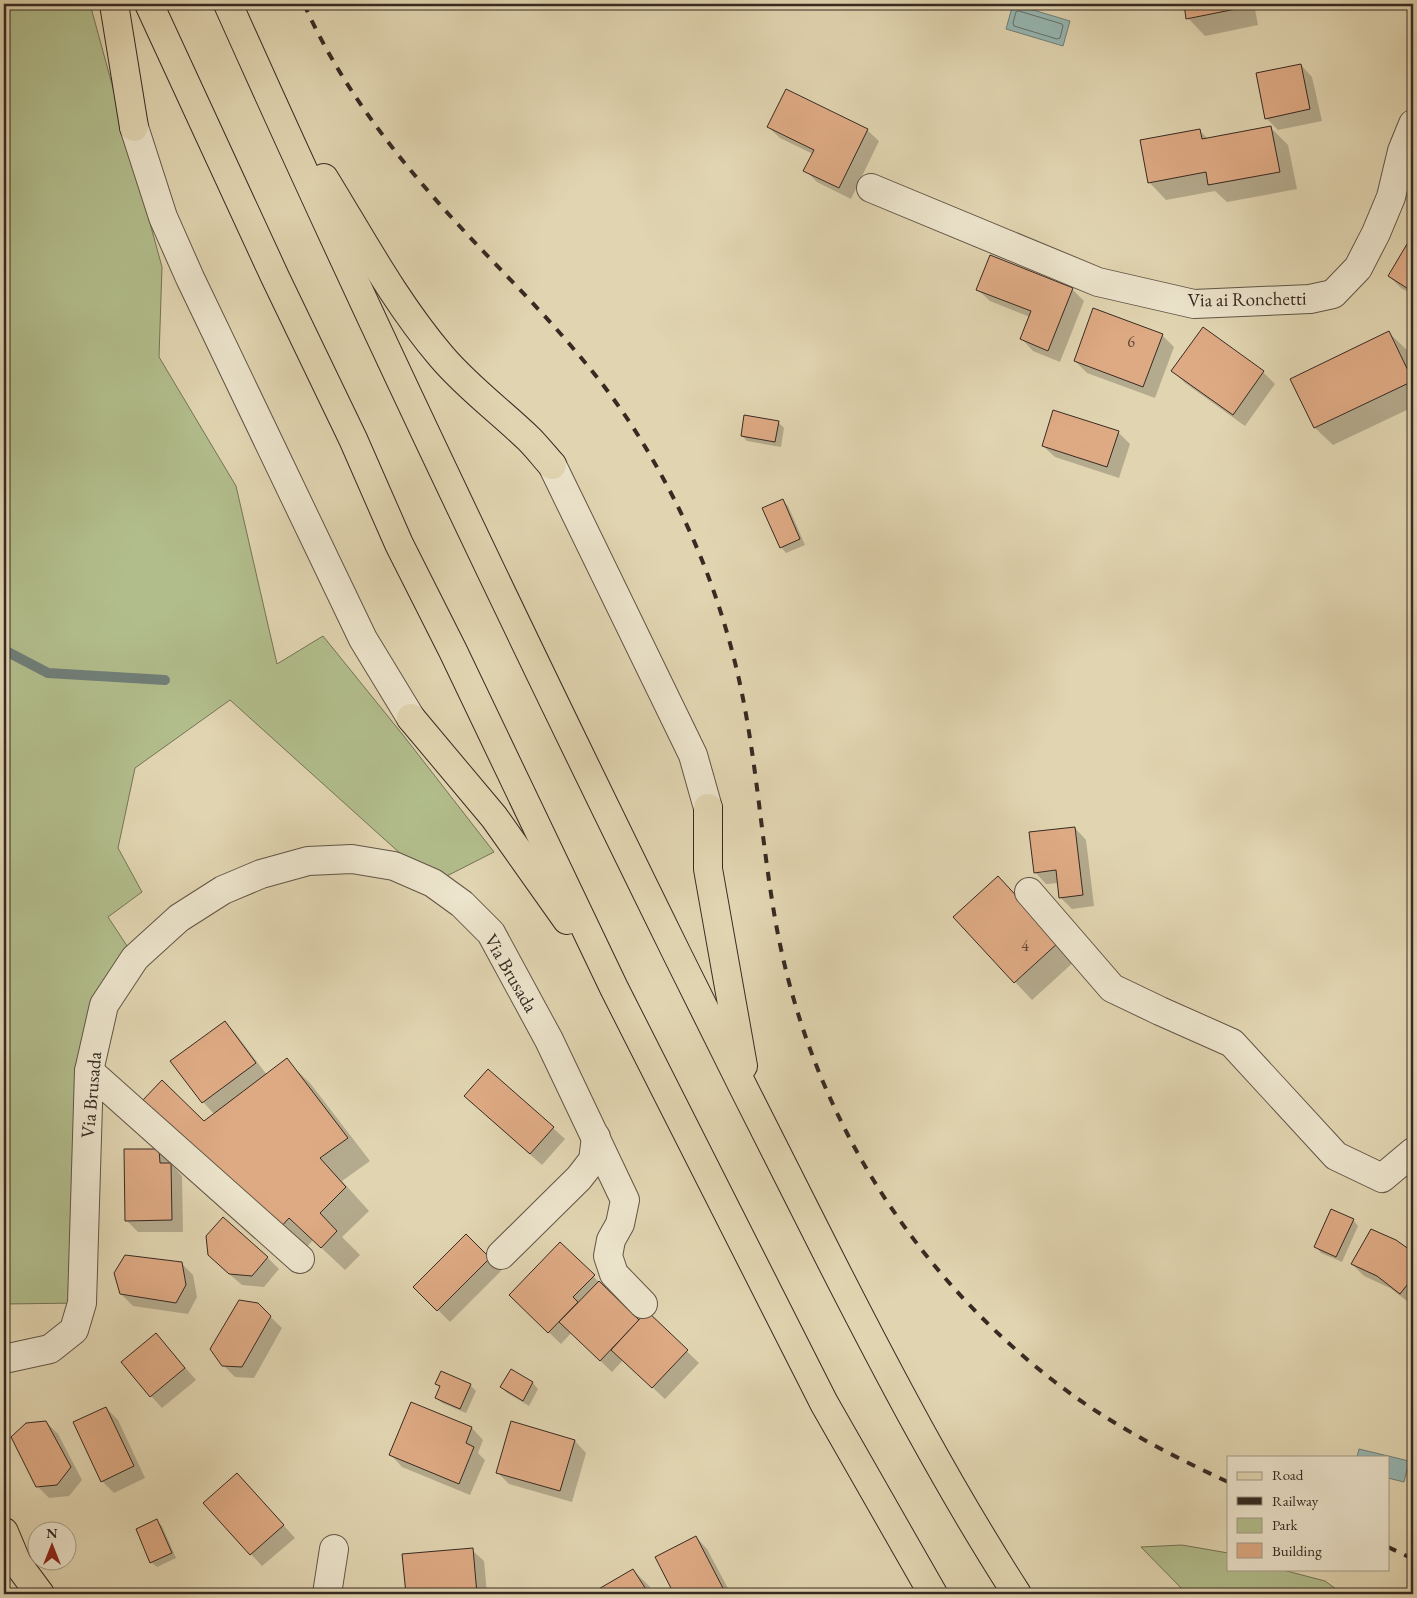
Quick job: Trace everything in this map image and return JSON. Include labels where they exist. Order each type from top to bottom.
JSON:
[{"type":"main road","points":[[114,4],[134,127]]},
{"type":"main road","points":[[149,4],[275,277],[353,439],[399,544],[453,651],[614,988],[824,1403],[888,1518],[934,1594]]},
{"type":"main road","points":[[228,4],[261,79],[431,443],[591,778],[749,1100],[875,1348],[984,1543],[1017,1594]]},
{"type":"main road","points":[[261,79],[397,298],[419,329],[472,389],[530,440],[552,465]]},
{"type":"main road","points":[[411,718],[494,817],[614,988]]},
{"type":"main road","points":[[708,808],[708,868],[749,1100]]},
{"type":"main road","points":[[4,1532],[17,1562],[40,1594]]},
{"type":"street","name":"Via ai Ronchetti","points":[[871,188],[1098,282],[1194,304],[1310,299],[1333,294],[1358,268],[1376,233],[1391,197],[1402,151],[1413,124]]},
{"type":"street","points":[[134,127],[163,217],[190,278],[363,639],[411,718]]},
{"type":"street","points":[[552,465],[693,755],[708,808]]},
{"type":"street","name":"Via Brusada","points":[[4,1360],[50,1349],[74,1330],[82,1302],[89,1071],[104,1005],[135,958],[179,918],[223,890],[261,874],[308,861],[352,859],[394,866],[433,883],[462,904],[491,932],[549,1040],[625,1200],[620,1224],[611,1240],[608,1256],[614,1274],[642,1304]]},
{"type":"street","points":[[1029,892],[1112,988],[1232,1043],[1336,1156],[1382,1178],[1413,1152]]},
{"type":"street","points":[[89,1071],[300,1259]]},
{"type":"street","points":[[501,1255],[579,1178],[593,1160],[596,1137]]},
{"type":"street","points":[[327,1594],[334,1549]]},
{"type":"green space","points":[[4,4],[90,4],[162,267],[159,357],[236,486],[277,664],[323,636],[494,852],[433,883],[230,700],[135,768],[118,848],[142,892],[108,917],[135,958],[104,1005],[82,1303],[4,1304]]},
{"type":"green space","points":[[1182,1545],[1227,1553],[1227,1570],[1283,1570],[1325,1581],[1343,1594],[1187,1594],[1141,1547]]},
{"type":"water","points":[[1013,4],[1070,21],[1063,46],[1006,29]]},
{"type":"water","points":[[1359,1449],[1388,1456],[1357,1456]]},
{"type":"water","points":[[1390,1456],[1409,1461],[1404,1482],[1390,1478]]},
{"type":"building","points":[[1184,4],[1241,4],[1241,8],[1186,19]]},
{"type":"building","points":[[1301,64],[1310,109],[1265,119],[1256,73]]},
{"type":"building","points":[[786,89],[868,129],[839,188],[803,171],[814,150],[767,127]]},
{"type":"building","points":[[1271,126],[1280,172],[1208,185],[1206,172],[1148,183],[1140,140],[1200,129],[1202,139]]},
{"type":"building","points":[[1413,234],[1413,292],[1388,276]]},
{"type":"building","points":[[990,255],[1073,288],[1048,351],[1020,339],[1031,311],[976,290]]},
{"type":"building","points":[[1093,308],[1163,334],[1143,387],[1074,361]]},
{"type":"building","points":[[1203,327],[1264,371],[1233,415],[1171,371]]},
{"type":"building","points":[[1389,331],[1413,381],[1314,428],[1290,379]]},
{"type":"building","points":[[1053,410],[1119,431],[1107,467],[1042,446]]},
{"type":"building","points":[[744,415],[779,421],[775,442],[741,436]]},
{"type":"building","points":[[783,499],[800,539],[780,548],[762,508]]},
{"type":"building","points":[[1413,626],[1413,638],[1408,635]]},
{"type":"building","points":[[1075,827],[1083,895],[1059,898],[1056,870],[1034,873],[1029,832]]},
{"type":"building","points":[[998,876],[1059,942],[1014,983],[953,917]]},
{"type":"building","points":[[225,1021],[256,1063],[202,1103],[170,1061]]},
{"type":"building","points":[[287,1058],[348,1138],[320,1158],[346,1187],[320,1213],[337,1231],[321,1248],[289,1218],[280,1228],[142,1101],[162,1080],[204,1121]]},
{"type":"building","points":[[488,1069],[554,1127],[530,1154],[464,1096]]},
{"type":"building","points":[[124,1149],[159,1149],[160,1163],[171,1163],[172,1220],[125,1221]]},
{"type":"building","points":[[1331,1209],[1354,1219],[1336,1257],[1314,1247]]},
{"type":"building","points":[[223,1217],[268,1257],[252,1276],[229,1274],[208,1255],[206,1236]]},
{"type":"building","points":[[1371,1229],[1396,1240],[1413,1252],[1413,1288],[1407,1285],[1400,1294],[1377,1276],[1351,1264]]},
{"type":"building","points":[[466,1234],[490,1258],[437,1311],[413,1287]]},
{"type":"building","points":[[560,1242],[595,1275],[573,1297],[578,1302],[548,1333],[509,1295]]},
{"type":"building","points":[[125,1255],[182,1262],[186,1285],[176,1303],[120,1294],[114,1273]]},
{"type":"building","points":[[599,1281],[639,1320],[600,1361],[559,1322]]},
{"type":"building","points":[[239,1300],[258,1303],[271,1316],[242,1367],[222,1366],[210,1349]]},
{"type":"building","points":[[647,1311],[688,1350],[652,1388],[611,1350]]},
{"type":"building","points":[[156,1333],[185,1368],[150,1397],[121,1362]]},
{"type":"building","points":[[511,1369],[533,1382],[523,1401],[500,1387]]},
{"type":"building","points":[[441,1371],[471,1384],[460,1409],[435,1398],[440,1386],[435,1384]]},
{"type":"building","points":[[411,1402],[472,1427],[466,1443],[474,1447],[459,1484],[389,1455]]},
{"type":"building","points":[[106,1407],[134,1466],[101,1482],[73,1422]]},
{"type":"building","points":[[46,1421],[71,1467],[57,1485],[36,1487],[11,1437],[26,1423]]},
{"type":"building","points":[[511,1421],[575,1440],[560,1491],[496,1473]]},
{"type":"building","points":[[237,1473],[284,1525],[250,1555],[203,1503]]},
{"type":"building","points":[[157,1519],[172,1553],[150,1563],[136,1529]]},
{"type":"building","points":[[696,1536],[726,1594],[674,1594],[655,1557]]},
{"type":"building","points":[[473,1548],[477,1594],[406,1594],[402,1554]]},
{"type":"building","points":[[633,1569],[649,1594],[590,1594]]},
{"type":"building","points":[[159,1592],[217,1594],[159,1594]]},
{"type":"waterway","points":[[4,650],[48,673],[165,680]]},
{"type":"railway","points":[[304,4],[334,63],[389,144],[453,219],[547,319],[590,368],[613,398],[655,463],[688,527],[717,599],[738,675],[753,759],[772,900],[786,971],[807,1040],[834,1106],[867,1169],[905,1228],[950,1284],[1000,1335],[1055,1382],[1096,1411],[1161,1449],[1227,1482]]},
{"type":"railway","points":[[1390,1548],[1413,1559]]}]
